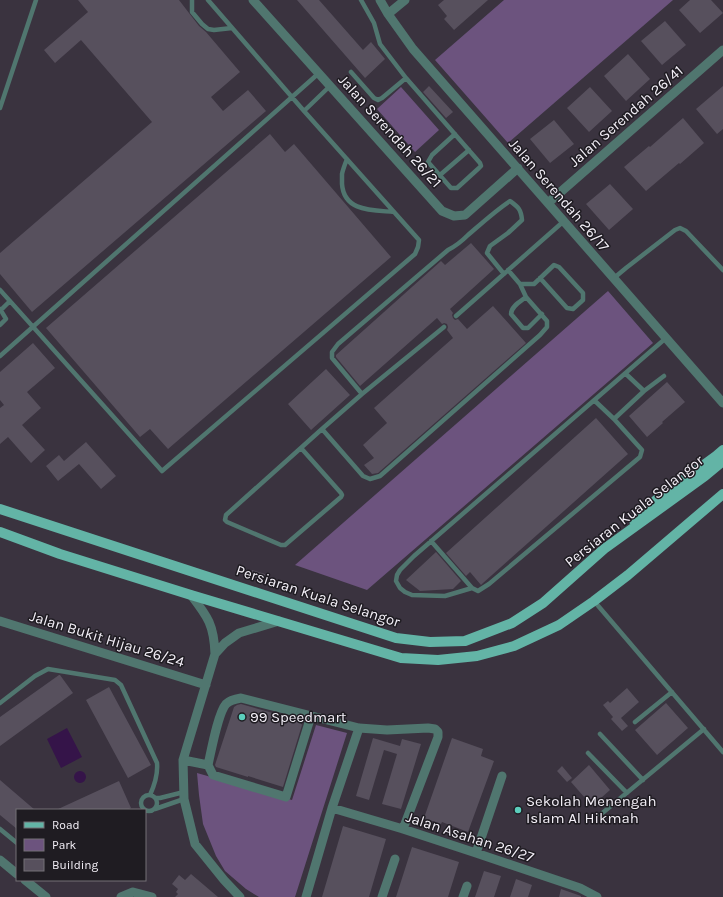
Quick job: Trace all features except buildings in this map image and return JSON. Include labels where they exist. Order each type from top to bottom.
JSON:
[{"type":"main road","points":[[604,549],[656,500],[723,450]]},
{"type":"main road","name":"Persiaran Kuala Selangor","points":[[0,509],[396,638],[430,642],[465,641],[512,623],[543,603],[604,549],[705,476],[723,460]]},
{"type":"main road","points":[[0,532],[60,554],[401,658],[438,660],[477,656],[514,646],[559,625],[628,576],[723,494]]},
{"type":"street","name":"Jalan Serendah 26/21","points":[[253,0],[442,210],[454,216],[465,215],[518,168]]},
{"type":"street","name":"Jalan Serendah 26/17","points":[[380,0],[413,49],[723,403]]},
{"type":"street","points":[[388,14],[405,0]]},
{"type":"street","name":"Jalan Serendah 26/41","points":[[548,203],[723,50]]},
{"type":"street","points":[[191,595],[206,615],[212,628],[215,640],[215,654],[183,760],[184,795],[195,844],[240,897]]},
{"type":"street","name":"Jalan Bukit Hijau 26/24","points":[[0,620],[206,685]]},
{"type":"street","points":[[215,654],[225,643],[239,634],[279,621]]},
{"type":"street","points":[[311,716],[286,797],[213,775],[208,765],[221,713],[226,704],[232,700],[241,698],[359,728],[387,730],[428,728],[435,730],[438,732],[438,737],[404,829]]},
{"type":"street","points":[[306,897],[332,808],[359,728]]},
{"type":"street","points":[[183,760],[208,765]]},
{"type":"street","points":[[476,853],[502,776]]},
{"type":"street","name":"Jalan Asahan 26/27","points":[[332,808],[404,829],[476,853],[580,888],[597,897]]},
{"type":"street","points":[[382,897],[395,859]]},
{"type":"street","points":[[0,860],[16,873]]},
{"type":"street","points":[[26,881],[46,897]]},
{"type":"street","points":[[463,897],[467,886]]},
{"type":"street","points":[[121,897],[133,892],[152,897]]},
{"type":"lane","points":[[0,108],[36,0]]},
{"type":"lane","points":[[192,0],[192,12],[208,29],[214,30],[232,28]]},
{"type":"lane","points":[[0,290],[162,471],[415,254],[419,240],[292,98],[208,0]]},
{"type":"lane","points":[[361,0],[374,23],[380,44],[406,78],[455,134],[469,150],[480,163],[481,166],[457,188],[451,188],[428,162],[432,155],[455,134]]},
{"type":"lane","points":[[351,72],[374,98],[378,100],[406,78]]},
{"type":"lane","points":[[0,356],[319,73]]},
{"type":"lane","points":[[304,111],[330,86]]},
{"type":"lane","points":[[440,175],[469,150]]},
{"type":"lane","points":[[347,159],[342,176],[343,192],[347,199],[357,207],[370,210],[394,212]]},
{"type":"lane","points":[[322,429],[363,476],[370,479],[380,476],[547,327],[547,321],[526,297],[520,284],[487,252],[490,246],[508,233],[522,220],[522,212],[510,200],[456,246],[448,250],[338,344],[332,352],[332,358],[362,394]]},
{"type":"lane","points":[[456,316],[564,221]]},
{"type":"lane","points":[[614,278],[675,230],[680,228],[686,230],[723,270]]},
{"type":"lane","points":[[520,284],[534,284],[540,278],[554,265],[559,268],[583,293],[583,300],[573,308],[567,308],[540,278]]},
{"type":"lane","points":[[526,297],[510,311],[523,328],[528,328],[542,314]]},
{"type":"lane","points":[[0,325],[6,319],[0,310],[10,301]]},
{"type":"lane","points":[[301,448],[341,493],[341,497],[285,545],[281,545],[225,520],[226,515],[322,429],[444,326]]},
{"type":"lane","points":[[472,588],[445,596],[412,595],[400,588],[396,581],[400,570],[414,556],[666,338]]},
{"type":"lane","points":[[626,374],[644,391]]},
{"type":"lane","points":[[614,419],[644,391],[664,376]]},
{"type":"lane","points":[[431,541],[472,588],[478,591],[489,584],[640,457],[642,450],[614,419],[595,401]]},
{"type":"lane","points":[[594,601],[723,752]]},
{"type":"lane","points":[[0,703],[35,676],[48,669],[117,681],[121,685],[157,763],[158,770],[154,785],[150,794],[141,799],[141,806],[143,809]]},
{"type":"lane","points":[[635,722],[672,692]]},
{"type":"lane","points":[[600,815],[704,729]]},
{"type":"lane","points":[[600,734],[643,780]]},
{"type":"lane","points":[[588,753],[627,793]]},
{"type":"lane","points":[[150,794],[156,798],[184,795]]},
{"type":"lane","points":[[146,810],[150,811],[155,809],[184,795]]},
{"type":"lane","points":[[155,809],[157,805],[156,798]]},
{"type":"lane","points":[[0,829],[16,842]]},
{"type":"green space","points":[[504,0],[673,0],[508,143],[435,60]]},
{"type":"green space","points":[[401,87],[439,130],[415,152],[377,109]]},
{"type":"green space","points":[[608,291],[653,343],[367,590],[295,565]]},
{"type":"green space","points":[[316,725],[347,733],[295,897],[259,897],[246,889],[225,871],[216,856],[203,824],[197,773],[292,800]]},
{"type":"shaded area","points":[[67,728],[82,757],[61,768],[47,739]]},
{"type":"shaded area","points":[[78,771],[82,771],[86,777],[82,783],[78,783],[74,779],[74,775]]},
{"type":"place","name":"99 Speedmart","points":[[242,717]]},
{"type":"place","name":"Sekolah Menengah Islam Al Hikmah","points":[[518,810]]}]
